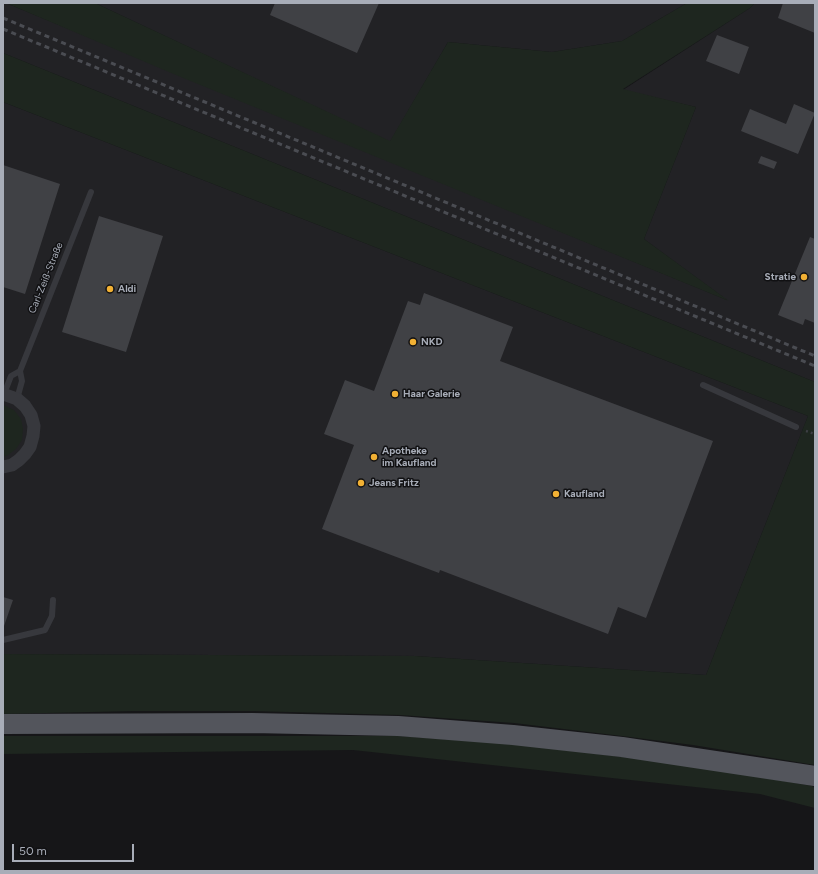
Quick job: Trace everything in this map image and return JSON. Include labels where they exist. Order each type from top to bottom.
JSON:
[{"type":"main road","points":[[3,724],[244,723],[398,726],[513,735],[622,747],[815,776]]},
{"type":"street","points":[[3,394],[17,399],[25,406],[31,416],[34,426],[30,446],[25,454],[12,464],[3,467]]},
{"type":"lane","name":"Carl-Zeiß-Straße","points":[[17,399],[22,381],[20,371],[91,192]]},
{"type":"lane","name":"Carl-Zeiß-Straße","points":[[3,394],[11,376],[20,371]]},
{"type":"lane","points":[[703,385],[796,427]]},
{"type":"lane","points":[[3,640],[45,630],[52,616],[53,600]]},
{"type":"shaded area","points":[[3,3],[727,300],[644,239],[696,107],[623,90],[750,8],[755,3],[815,3],[815,382],[3,53]]},
{"type":"shaded area","points":[[6,3],[95,3],[390,141],[448,42],[552,52],[622,41],[687,3],[755,3],[750,8],[623,89],[696,107],[644,239],[729,301],[176,75]]},
{"type":"shaded area","points":[[95,3],[687,3],[622,41],[552,52],[448,42],[390,142]]},
{"type":"shaded area","points":[[3,53],[815,382],[815,765],[693,745],[622,736],[514,723],[400,715],[252,711],[134,711],[3,714],[3,654],[415,656],[706,675],[808,416],[3,102]]},
{"type":"shaded area","points":[[3,102],[808,416],[706,675],[415,656],[3,654]]},
{"type":"shaded area","points":[[3,405],[14,410],[21,419],[23,429],[22,440],[16,449],[3,457]]},
{"type":"shaded area","points":[[3,736],[398,736],[513,744],[690,765],[812,786],[815,788],[815,808],[760,794],[353,750],[3,754]]},
{"type":"building","points":[[275,3],[379,3],[357,53],[270,15]]},
{"type":"building","points":[[783,3],[815,3],[815,33],[778,18]]},
{"type":"building","points":[[717,35],[749,47],[739,74],[706,61]]},
{"type":"building","points":[[794,104],[815,113],[798,154],[741,131],[750,109],[786,124]]},
{"type":"building","points":[[761,156],[777,162],[774,169],[758,163]]},
{"type":"building","points":[[3,165],[60,184],[25,294],[3,287]]},
{"type":"building","points":[[99,216],[163,236],[126,352],[62,332]]},
{"type":"building","name":"Stratie","points":[[810,237],[815,239],[815,323],[805,319],[803,325],[778,315]]},
{"type":"building","points":[[424,293],[513,327],[500,361],[713,441],[646,618],[618,607],[608,634],[440,570],[439,573],[322,529],[354,445],[324,434],[345,380],[374,391],[408,301],[420,305]]},
{"type":"building","points":[[3,597],[13,600],[3,629]]},
{"type":"railway","points":[[3,18],[815,356]]},
{"type":"railway","points":[[3,29],[815,366]]},
{"type":"place","name":"Stratie","points":[[804,277]]},
{"type":"place","name":"Aldi","points":[[110,289]]},
{"type":"place","name":"NKD","points":[[413,342]]},
{"type":"place","name":"Haar Galerie","points":[[395,394]]},
{"type":"place","name":"Apotheke im Kaufland","points":[[374,457]]},
{"type":"place","name":"Jeans Fritz","points":[[361,483]]},
{"type":"place","name":"Kaufland","points":[[556,494]]}]
